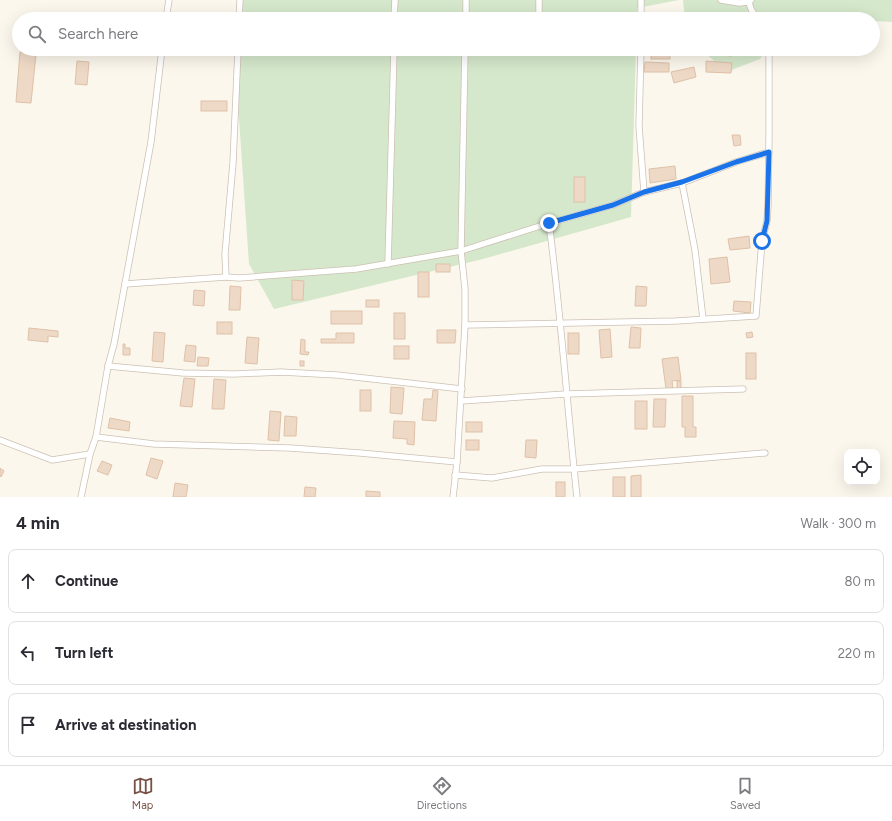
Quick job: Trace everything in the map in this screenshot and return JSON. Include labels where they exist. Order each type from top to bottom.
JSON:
[{"type":"street","points":[[167,12],[170,0]]},
{"type":"street","points":[[239,12],[240,0]]},
{"type":"street","points":[[394,12],[395,0]]},
{"type":"street","points":[[466,0],[466,12]]},
{"type":"street","points":[[539,0],[539,12]]},
{"type":"street","points":[[641,0],[641,12]]},
{"type":"street","points":[[721,0],[739,3],[750,1],[752,12]]},
{"type":"street","points":[[80,497],[90,454],[96,437],[108,366],[114,344],[151,142],[161,56]]},
{"type":"street","points":[[226,277],[225,254],[233,163],[238,56]]},
{"type":"street","points":[[388,264],[394,56]]},
{"type":"street","points":[[453,497],[457,462],[465,325],[465,289],[461,251],[465,56]]},
{"type":"street","points":[[641,56],[639,126],[644,192]]},
{"type":"street","points":[[465,325],[704,319],[756,316],[762,241],[767,213],[769,152],[769,56]]},
{"type":"street","points":[[125,284],[226,277],[238,278],[356,269],[461,251],[549,223],[613,205],[644,192],[682,182],[736,162],[769,152]]},
{"type":"street","points":[[682,182],[695,250],[704,319]]},
{"type":"street","points":[[549,223],[561,323],[566,394],[577,497]]},
{"type":"street","points":[[108,366],[183,373],[234,374],[281,372],[337,375],[462,389]]},
{"type":"street","points":[[461,401],[566,394],[743,389]]},
{"type":"street","points":[[96,437],[154,444],[290,448],[457,462]]},
{"type":"street","points":[[0,440],[52,460],[90,454]]},
{"type":"street","points":[[455,475],[492,478],[542,469],[574,469],[765,453]]},
{"type":"green space","points":[[238,0],[679,0],[637,8],[637,12],[237,12]]},
{"type":"green space","points":[[683,0],[892,0],[892,22],[880,21],[880,12],[684,12]]},
{"type":"green space","points":[[237,56],[636,56],[631,217],[483,259],[274,309],[249,264],[236,75]]},
{"type":"green space","points":[[709,56],[762,56],[760,59],[726,72]]},
{"type":"building","points":[[20,56],[36,56],[31,103],[16,102]]},
{"type":"building","points":[[651,56],[670,56],[670,59],[651,59]]},
{"type":"building","points":[[77,61],[89,62],[87,85],[75,84]]},
{"type":"building","points":[[706,61],[732,63],[731,73],[706,72]]},
{"type":"building","points":[[645,62],[669,63],[669,72],[644,72]]},
{"type":"building","points":[[694,67],[696,77],[674,83],[671,72]]},
{"type":"building","points":[[201,101],[227,101],[227,111],[201,111]]},
{"type":"building","points":[[732,135],[740,135],[741,145],[734,146]]},
{"type":"building","points":[[675,166],[676,179],[650,183],[649,169]]},
{"type":"building","points":[[574,177],[585,177],[585,202],[574,202]]},
{"type":"building","points":[[749,236],[750,248],[730,250],[728,239]]},
{"type":"building","points":[[727,257],[730,282],[711,284],[709,259]]},
{"type":"building","points":[[436,264],[450,264],[450,272],[436,272]]},
{"type":"building","points":[[418,272],[429,272],[429,297],[418,297]]},
{"type":"building","points":[[292,280],[304,281],[303,300],[292,300]]},
{"type":"building","points":[[230,286],[241,287],[240,310],[229,310]]},
{"type":"building","points":[[636,286],[647,287],[646,306],[635,306]]},
{"type":"building","points":[[194,290],[205,291],[204,306],[193,305]]},
{"type":"building","points":[[366,300],[379,300],[379,307],[366,307]]},
{"type":"building","points":[[734,301],[751,302],[750,313],[733,311]]},
{"type":"building","points":[[331,311],[362,311],[362,324],[331,324]]},
{"type":"building","points":[[394,313],[405,313],[405,339],[394,339]]},
{"type":"building","points":[[217,322],[232,322],[232,334],[217,334]]},
{"type":"building","points":[[631,327],[641,328],[640,348],[629,348]]},
{"type":"building","points":[[29,328],[58,331],[58,337],[48,336],[48,342],[28,340]]},
{"type":"building","points":[[610,329],[612,357],[601,358],[599,330]]},
{"type":"building","points":[[437,330],[456,330],[455,343],[437,343]]},
{"type":"building","points":[[154,332],[165,333],[163,362],[152,361]]},
{"type":"building","points":[[752,332],[753,337],[747,338],[746,333]]},
{"type":"building","points":[[336,333],[354,333],[354,343],[321,343],[321,339],[336,339]]},
{"type":"building","points":[[568,333],[579,333],[579,354],[568,354]]},
{"type":"building","points":[[247,337],[259,338],[257,364],[245,363]]},
{"type":"building","points":[[301,339],[305,340],[305,352],[309,352],[308,355],[300,354]]},
{"type":"building","points":[[123,344],[125,344],[125,348],[130,348],[130,355],[123,355]]},
{"type":"building","points":[[186,345],[196,346],[195,362],[184,361]]},
{"type":"building","points":[[394,346],[409,346],[409,359],[394,359]]},
{"type":"building","points":[[746,353],[756,353],[756,379],[746,379]]},
{"type":"building","points":[[198,357],[209,358],[208,366],[197,366]]},
{"type":"building","points":[[678,357],[681,380],[672,381],[673,388],[666,389],[662,359]]},
{"type":"building","points":[[300,361],[304,361],[304,366],[300,366]]},
{"type":"building","points":[[184,378],[195,379],[192,407],[180,406]]},
{"type":"building","points":[[214,379],[226,380],[224,409],[212,409]]},
{"type":"building","points":[[677,381],[681,381],[681,388],[677,389]]},
{"type":"building","points":[[391,387],[404,388],[402,414],[390,413]]},
{"type":"building","points":[[360,390],[371,390],[371,411],[360,411]]},
{"type":"building","points":[[433,390],[438,391],[436,421],[422,420],[424,399],[432,399]]},
{"type":"building","points":[[682,396],[693,396],[693,427],[696,427],[696,437],[685,437],[685,427],[682,427]]},
{"type":"building","points":[[654,399],[666,399],[665,427],[653,427]]},
{"type":"building","points":[[635,401],[647,401],[647,429],[635,429]]},
{"type":"building","points":[[270,411],[281,412],[279,441],[268,440]]},
{"type":"building","points":[[285,416],[297,417],[296,436],[284,436]]},
{"type":"building","points":[[110,418],[130,422],[129,431],[108,428]]},
{"type":"building","points":[[394,421],[415,422],[414,445],[407,444],[407,439],[393,438]]},
{"type":"building","points":[[466,422],[482,422],[482,432],[466,432]]},
{"type":"building","points":[[466,440],[479,440],[479,450],[466,450]]},
{"type":"building","points":[[526,440],[537,440],[536,458],[525,457]]},
{"type":"building","points":[[151,458],[163,461],[157,479],[146,475]]},
{"type":"building","points":[[102,461],[112,465],[108,475],[97,471]]},
{"type":"building","points":[[0,468],[4,471],[1,477],[0,476]]},
{"type":"building","points":[[641,475],[641,497],[631,497],[631,476]]},
{"type":"building","points":[[613,477],[625,477],[625,497],[613,497]]},
{"type":"building","points":[[556,482],[565,482],[565,497],[556,497]]},
{"type":"building","points":[[175,483],[188,485],[186,497],[173,497]]},
{"type":"building","points":[[305,487],[316,488],[315,497],[304,497]]},
{"type":"building","points":[[366,491],[380,492],[380,497],[366,497]]},
{"type":"route","points":[[549,223],[613,205],[633,198],[644,192],[682,182],[736,162],[769,152],[767,221],[762,241]]}]
